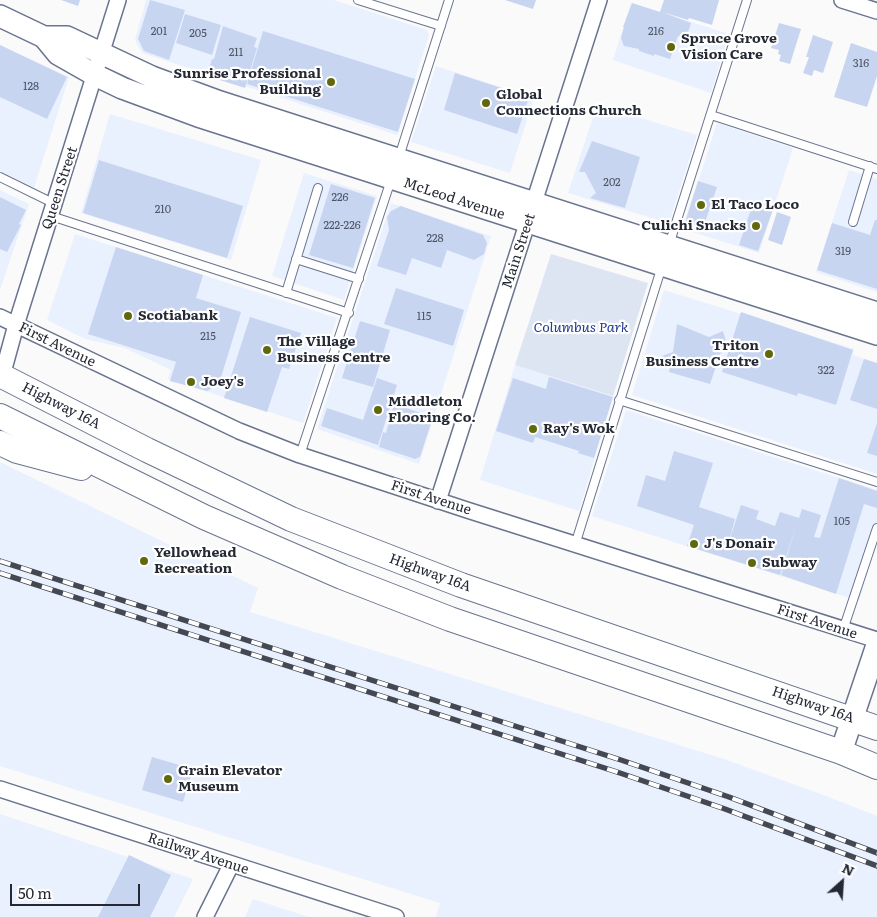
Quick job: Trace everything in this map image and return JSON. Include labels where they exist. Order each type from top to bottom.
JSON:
[{"type":"main road","name":"Highway 16A","points":[[1,375],[174,463],[300,522],[461,585],[877,728]]},
{"type":"main road","points":[[0,416],[131,482],[278,550],[414,605],[841,752],[877,767]]},
{"type":"main road","points":[[0,443],[17,451],[131,482]]},
{"type":"street","name":"Queen Street","points":[[1,375],[118,0]]},
{"type":"street","name":"Main Street","points":[[438,501],[599,0]]},
{"type":"street","points":[[842,0],[877,11]]},
{"type":"street","name":"McLeod Avenue","points":[[0,16],[44,38],[58,54],[96,75],[122,88],[198,116],[395,169],[535,202],[877,313]]},
{"type":"street","name":"McLeod Avenue","points":[[44,38],[67,37],[152,77],[395,169],[528,222],[877,334]]},
{"type":"street","name":"First Avenue","points":[[0,317],[238,431],[300,456],[877,640]]},
{"type":"street","points":[[841,752],[877,644]]},
{"type":"street","name":"Railway Avenue","points":[[0,789],[396,917]]},
{"type":"street","points":[[205,917],[231,865]]},
{"type":"lane","points":[[358,0],[441,26]]},
{"type":"lane","points":[[300,456],[449,0]]},
{"type":"lane","points":[[669,245],[747,0]]},
{"type":"lane","points":[[712,114],[873,167],[854,222]]},
{"type":"lane","points":[[0,177],[52,210],[348,313]]},
{"type":"lane","points":[[286,293],[318,188]]},
{"type":"lane","points":[[296,259],[359,279]]},
{"type":"lane","points":[[575,545],[662,266]]},
{"type":"lane","points":[[619,400],[877,482]]},
{"type":"lane","points":[[843,630],[877,528]]},
{"type":"shaded area","points":[[146,0],[334,0],[427,30],[429,35],[397,135],[142,53],[135,40]]},
{"type":"shaded area","name":"Spruce Grove Vision Care","points":[[631,3],[729,34],[711,93],[613,60]]},
{"type":"shaded area","points":[[0,45],[69,77],[34,188],[0,171]]},
{"type":"shaded area","points":[[436,66],[534,98],[510,173],[411,142]]},
{"type":"shaded area","points":[[597,105],[697,135],[669,223],[568,193]]},
{"type":"shaded area","points":[[110,114],[261,160],[231,260],[81,213]]},
{"type":"shaded area","points":[[717,123],[793,148],[759,253],[683,229]]},
{"type":"shaded area","points":[[849,170],[877,179],[877,292],[816,272]]},
{"type":"shaded area","points":[[304,173],[377,196],[344,300],[272,276]]},
{"type":"shaded area","points":[[0,190],[29,204],[0,290]]},
{"type":"shaded area","points":[[391,203],[491,236],[419,464],[317,429]]},
{"type":"shaded area","points":[[75,234],[337,318],[303,423],[168,379],[171,370],[125,348],[85,339],[47,320]]},
{"type":"shaded area","points":[[664,290],[854,349],[853,355],[877,363],[877,474],[632,395]]},
{"type":"shaded area","points":[[515,365],[613,396],[579,511],[480,480]]},
{"type":"shaded area","points":[[626,410],[877,490],[877,541],[859,601],[592,516]]},
{"type":"shaded area","points":[[0,462],[258,588],[250,612],[724,759],[877,816],[877,917],[436,917],[440,903],[0,766]]},
{"type":"shaded area","points":[[0,814],[193,879],[174,917],[0,917]]},
{"type":"shaded area","points":[[253,899],[309,917],[245,917]]},
{"type":"green space","name":"Columbus Park","points":[[551,254],[648,283],[613,396],[515,365]]},
{"type":"building","points":[[61,0],[80,0],[78,6]]},
{"type":"building","points":[[150,0],[185,10],[169,60],[144,51],[138,39]]},
{"type":"building","points":[[505,0],[536,0],[533,9]]},
{"type":"building","points":[[664,0],[719,0],[712,25],[662,12],[691,23],[686,39],[678,36],[670,59],[624,46],[621,38],[623,27],[632,3],[660,12]]},
{"type":"building","points":[[185,14],[221,25],[212,55],[176,43]]},
{"type":"building","points":[[779,23],[801,29],[790,64],[779,61],[781,55],[778,54],[779,50],[771,48]]},
{"type":"building","points":[[223,26],[257,38],[254,47],[257,48],[245,88],[207,76]]},
{"type":"building","name":"Sunrise Professional Building","points":[[263,31],[415,79],[398,132],[247,84]]},
{"type":"building","points":[[813,35],[833,42],[823,73],[814,70],[812,76],[803,73],[809,57],[806,57]]},
{"type":"building","points":[[851,43],[877,52],[877,76],[867,107],[834,97]]},
{"type":"building","points":[[0,45],[67,77],[47,119],[0,97]]},
{"type":"building","name":"Global Connections Church","points":[[455,73],[529,97],[517,134],[444,110]]},
{"type":"building","points":[[592,141],[640,157],[625,208],[590,198],[596,193],[585,172],[579,172]]},
{"type":"building","points":[[99,160],[243,206],[227,258],[83,213]]},
{"type":"building","name":"El Taco Loco","points":[[698,181],[717,187],[703,228],[685,222]]},
{"type":"building","points":[[331,184],[375,198],[353,268],[309,255]]},
{"type":"building","points":[[0,197],[26,210],[19,224],[21,225],[7,252],[0,249]]},
{"type":"building","name":"Culichi Snacks","points":[[754,200],[774,207],[758,251],[739,245]]},
{"type":"building","points":[[401,206],[483,235],[487,243],[484,254],[474,260],[447,250],[441,268],[412,258],[406,275],[377,266],[389,230],[387,217],[391,211]]},
{"type":"building","points":[[777,212],[791,217],[782,245],[768,240]]},
{"type":"building","points":[[875,220],[877,220],[877,289],[817,270],[832,223],[870,235]]},
{"type":"building","points":[[116,247],[203,275],[196,298],[241,312],[219,384],[207,391],[170,381],[176,362],[88,334]]},
{"type":"building","points":[[396,288],[464,310],[453,346],[384,324]]},
{"type":"building","name":"Triton Business Centre","points":[[741,312],[853,350],[836,405],[798,393],[797,396],[722,372]]},
{"type":"building","name":"The Village Business Centre","points":[[250,317],[301,333],[289,369],[282,367],[267,412],[224,398]]},
{"type":"building","points":[[360,321],[390,330],[373,387],[342,378]]},
{"type":"building","points":[[677,324],[709,337],[723,331],[726,342],[724,343],[710,384],[669,372],[671,364],[665,366],[662,356],[673,352]]},
{"type":"building","points":[[864,359],[877,363],[877,409],[850,400]]},
{"type":"building","points":[[549,377],[613,397],[594,458],[578,453],[579,451],[535,437],[533,443],[496,431],[513,378],[546,389]]},
{"type":"building","name":"Middleton Flooring Co.","points":[[377,378],[397,385],[378,445],[321,426],[327,408],[363,420]]},
{"type":"building","points":[[394,404],[433,417],[420,457],[415,459],[379,447],[383,432],[386,433]]},
{"type":"building","points":[[877,423],[877,456],[867,453]]},
{"type":"building","points":[[674,451],[713,463],[699,507],[735,519],[729,541],[741,505],[759,511],[756,519],[775,526],[780,512],[799,518],[802,509],[821,515],[814,537],[820,538],[839,478],[877,491],[877,508],[864,504],[836,594],[781,575],[797,523],[780,575],[687,546],[694,525],[637,506],[646,475],[665,481]]},
{"type":"building","name":"Grain Elevator Museum","points":[[152,757],[193,769],[183,802],[142,790]]},
{"type":"building","points":[[129,855],[171,875],[150,917],[98,917]]},
{"type":"railway","points":[[0,561],[621,760],[729,797],[877,853]]},
{"type":"railway","points":[[0,573],[617,772],[725,809],[877,866]]},
{"type":"place","name":"Spruce Grove Vision Care","points":[[671,47]]},
{"type":"place","name":"Sunrise Professional Building","points":[[331,82]]},
{"type":"place","name":"Global Connections Church","points":[[486,103]]},
{"type":"place","name":"El Taco Loco","points":[[701,205]]},
{"type":"place","name":"Culichi Snacks","points":[[756,226]]},
{"type":"place","name":"Scotiabank","points":[[128,316]]},
{"type":"place","name":"The Village Business Centre","points":[[267,350]]},
{"type":"place","name":"Triton Business Centre","points":[[769,354]]},
{"type":"place","name":"Joey's","points":[[191,382]]},
{"type":"place","name":"Middleton Flooring Co.","points":[[378,410]]},
{"type":"place","name":"Ray's Wok","points":[[533,429]]},
{"type":"place","name":"J's Donair","points":[[694,544]]},
{"type":"place","name":"Yellowhead Recreation","points":[[144,561]]},
{"type":"place","name":"Subway","points":[[752,563]]},
{"type":"place","name":"Grain Elevator Museum","points":[[168,779]]}]
